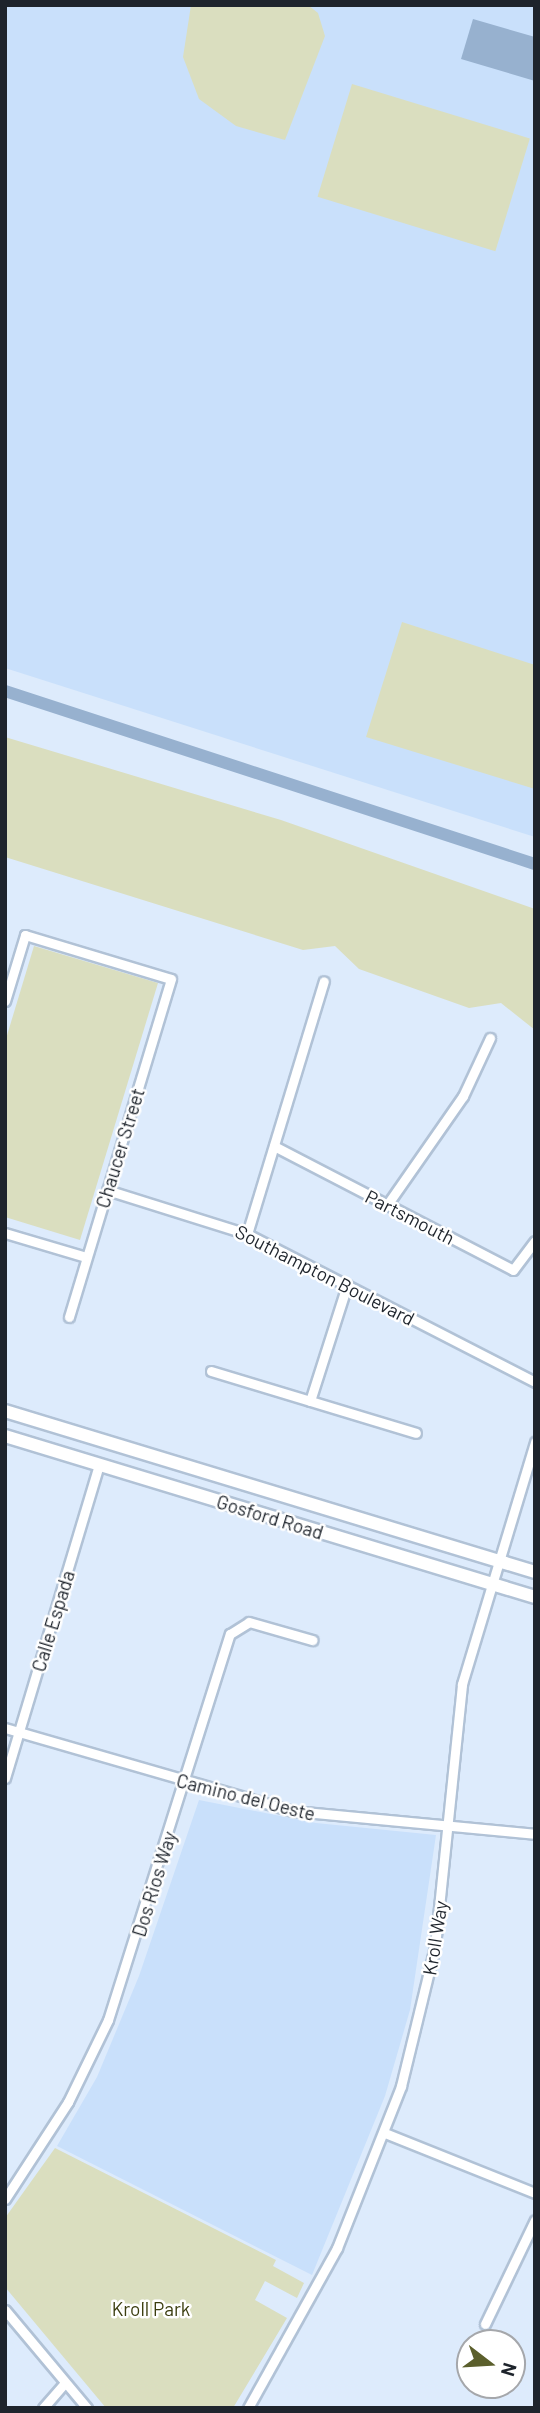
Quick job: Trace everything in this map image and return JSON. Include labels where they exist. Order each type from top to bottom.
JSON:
[{"type":"main road","name":"Gosford Road","points":[[5,1411],[535,1572]]},
{"type":"main road","name":"Gosford Road","points":[[5,1436],[535,1597]]},
{"type":"street","name":"Chaucer Street","points":[[5,1002],[25,935],[171,979],[69,1317]]},
{"type":"street","points":[[247,1234],[324,981]]},
{"type":"street","points":[[387,1205],[463,1096],[489,1038]]},
{"type":"street","name":"Partsmouth","points":[[274,1146],[513,1270],[535,1241]]},
{"type":"street","name":"Southampton Boulevard","points":[[107,1190],[247,1234],[535,1382]]},
{"type":"street","points":[[5,1233],[86,1257]]},
{"type":"street","points":[[310,1401],[347,1285]]},
{"type":"street","points":[[211,1371],[416,1433]]},
{"type":"street","name":"Kroll Way","points":[[248,2408],[315,2292],[385,2133],[424,2000],[448,1827],[462,1684],[496,1560],[535,1442]]},
{"type":"street","name":"Calle Espada","points":[[5,1778],[99,1464]]},
{"type":"street","name":"Dos Rios Way","points":[[5,2199],[68,2102],[108,2020],[230,1634],[239,1624],[312,1640]]},
{"type":"street","name":"Camino del Oeste","points":[[5,1728],[293,1811],[535,1834]]},
{"type":"street","points":[[385,2133],[535,2193]]},
{"type":"street","points":[[485,2324],[535,2220]]},
{"type":"street","points":[[5,2309],[64,2384],[87,2408]]},
{"type":"street","points":[[43,2408],[64,2384]]},
{"type":"shaded area","points":[[5,5],[535,5],[535,837],[5,668]]},
{"type":"shaded area","points":[[473,19],[535,37],[535,81],[461,59]]},
{"type":"shaded area","points":[[199,1800],[316,1823],[436,1835],[410,2010],[385,2096],[312,2275],[57,2146],[97,2077],[139,1976]]},
{"type":"green space","points":[[191,5],[308,5],[318,13],[325,36],[285,140],[236,126],[199,99],[183,57]]},
{"type":"green space","points":[[352,84],[530,138],[495,251],[318,197]]},
{"type":"green space","points":[[402,622],[535,665],[535,789],[366,737]]},
{"type":"green space","points":[[5,737],[281,820],[535,909],[535,1030],[501,1003],[469,1008],[359,969],[335,946],[303,950],[5,857]]},
{"type":"green space","points":[[34,946],[158,983],[80,1240],[5,1217],[5,1042]]},
{"type":"green space","name":"Kroll Park","points":[[55,2148],[276,2260],[273,2266],[304,2283],[297,2298],[265,2281],[255,2300],[287,2318],[233,2408],[106,2408],[5,2287],[5,2218]]},
{"type":"waterway","points":[[5,691],[535,864]]}]
